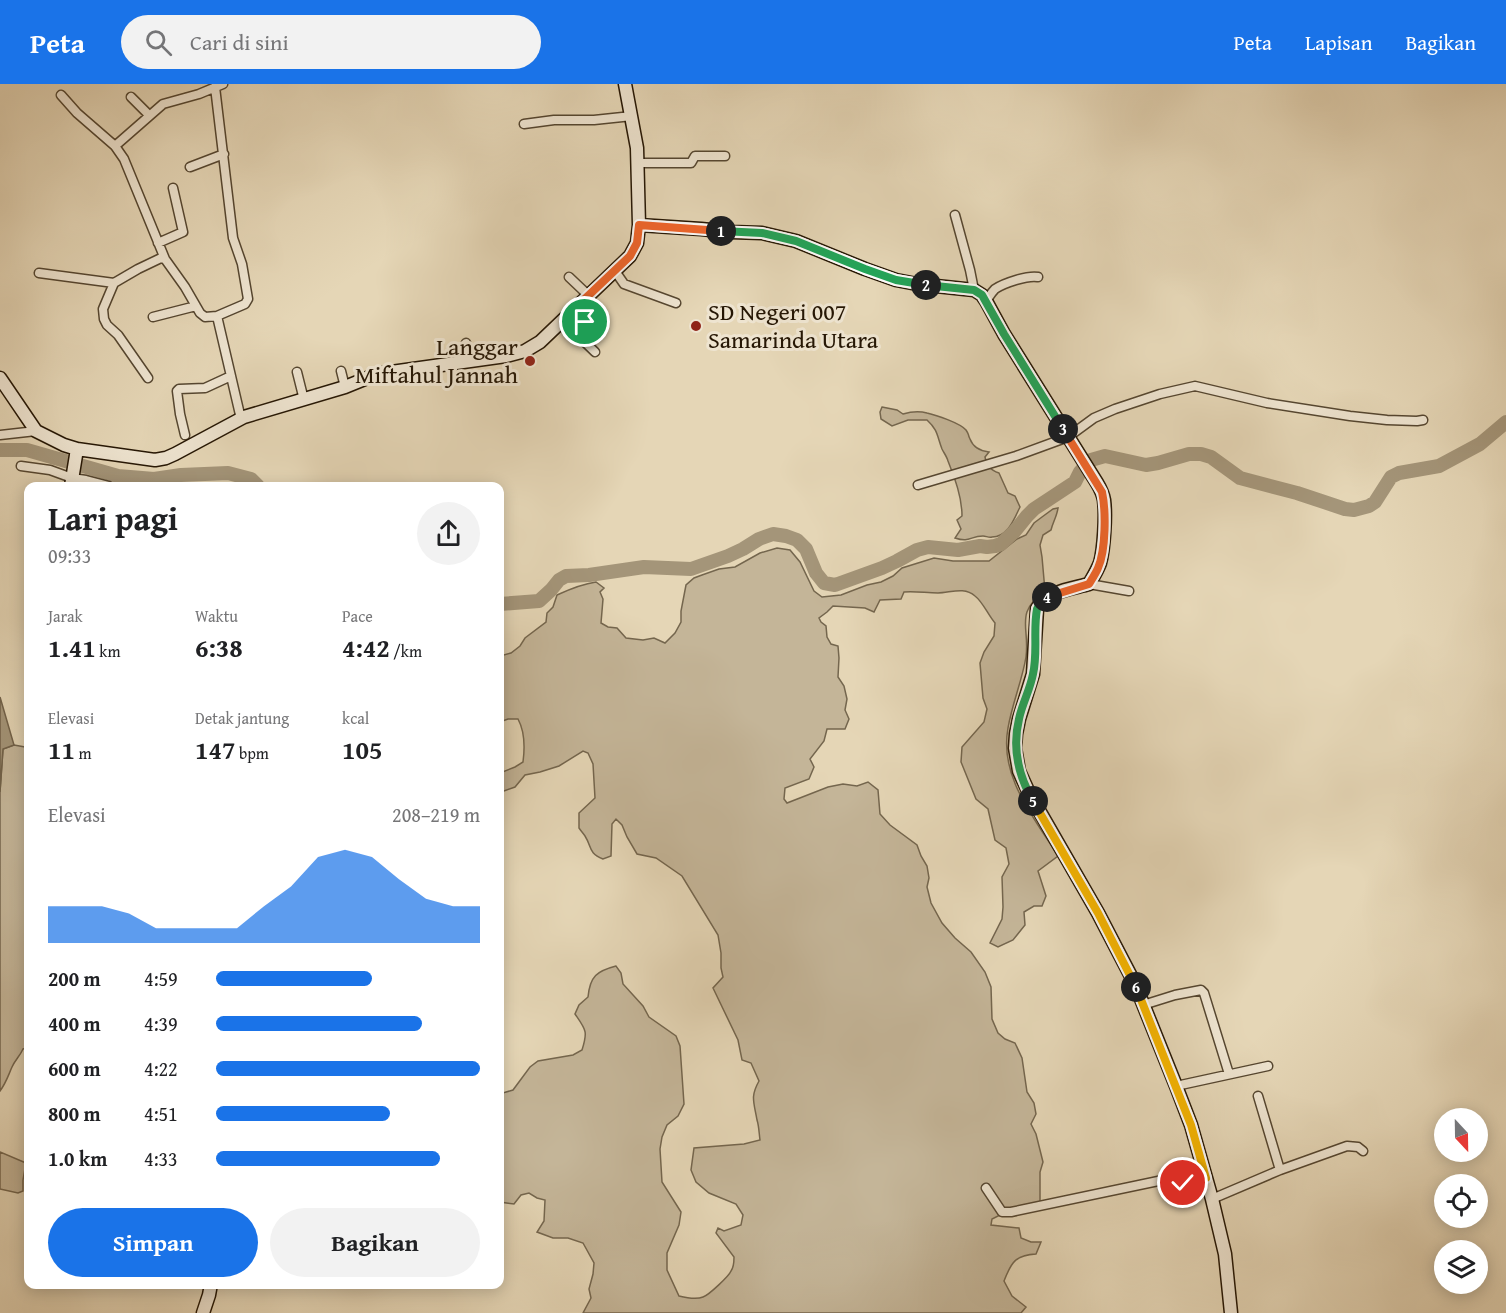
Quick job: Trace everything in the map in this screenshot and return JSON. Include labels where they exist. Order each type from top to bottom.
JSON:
[{"type":"main road","points":[[0,378],[36,431],[76,452],[155,460],[182,451],[252,414],[345,387],[377,374],[471,362],[525,351],[540,342],[615,270],[632,253],[637,243],[639,225],[636,136],[625,84]]},
{"type":"main road","points":[[639,225],[762,233],[796,241],[896,280],[974,290],[986,301],[1102,492],[1105,517],[1098,569],[1089,584],[1049,596],[1040,603],[1037,609],[1033,674],[1019,719],[1015,748],[1020,771],[1029,794],[1098,913],[1135,984],[1191,1125],[1225,1254],[1231,1313]]},
{"type":"main road","points":[[72,480],[76,452]]},
{"type":"main road","points":[[203,1313],[210,1289]]},
{"type":"street","points":[[61,94],[77,112],[115,146],[124,159],[165,259],[200,313],[205,317],[217,316],[245,304],[248,299],[242,264],[233,238],[219,86],[163,104],[115,146]]},
{"type":"street","points":[[130,97],[149,115]]},
{"type":"street","points":[[524,124],[632,116]]},
{"type":"street","points":[[190,167],[224,154]]},
{"type":"street","points":[[638,163],[691,163],[696,156],[725,156]]},
{"type":"street","points":[[158,243],[183,232],[173,188]]},
{"type":"street","points":[[955,215],[974,290]]},
{"type":"street","points":[[39,273],[114,283],[146,265],[161,258],[165,259]]},
{"type":"street","points":[[615,270],[624,284],[676,303]]},
{"type":"street","points":[[569,277],[588,296]]},
{"type":"street","points":[[986,301],[1000,286],[1027,277],[1038,278]]},
{"type":"street","points":[[114,283],[104,309],[104,320],[118,335],[148,378]]},
{"type":"street","points":[[153,317],[196,306]]},
{"type":"street","points":[[217,316],[242,418]]},
{"type":"street","points":[[566,316],[585,322]]},
{"type":"street","points":[[566,316],[595,352]]},
{"type":"street","points":[[466,344],[471,362]]},
{"type":"street","points":[[341,370],[345,387]]},
{"type":"street","points":[[297,372],[304,400]]},
{"type":"street","points":[[185,435],[177,391],[205,388],[231,376]]},
{"type":"street","points":[[918,484],[1016,456],[1068,438],[1104,413],[1160,394],[1196,386],[1267,403],[1350,416],[1387,420],[1423,420]]},
{"type":"street","points":[[0,435],[36,431]]},
{"type":"street","points":[[21,466],[50,470],[72,480],[94,482]]},
{"type":"street","points":[[1089,584],[1129,591]]},
{"type":"street","points":[[1143,1005],[1186,992],[1201,990],[1204,993],[1230,1074]]},
{"type":"street","points":[[1176,1086],[1268,1066]]},
{"type":"street","points":[[1258,1096],[1280,1170]]},
{"type":"street","points":[[1212,1198],[1347,1146],[1363,1151]]},
{"type":"street","points":[[986,1188],[1002,1212],[1011,1212],[1163,1180],[1176,1183],[1206,1178]]},
{"type":"shaded area","points":[[882,407],[897,410],[903,414],[924,412],[948,420],[966,430],[971,442],[980,450],[989,452],[985,457],[988,465],[999,473],[1008,493],[1015,496],[1020,507],[1006,531],[991,537],[979,536],[967,540],[955,538],[961,529],[957,520],[962,516],[961,502],[958,488],[935,430],[927,420],[908,420],[892,426],[881,419]]},
{"type":"shaded area","points":[[1058,508],[1057,514],[1051,530],[1043,535],[1040,545],[1045,591],[1035,599],[1026,614],[1026,657],[1008,728],[1007,746],[1009,763],[1021,796],[1058,856],[1038,871],[1046,896],[1042,906],[1034,906],[1024,912],[1025,925],[1013,940],[998,947],[990,943],[1002,919],[1002,877],[1009,864],[1006,848],[995,840],[988,809],[976,799],[961,762],[962,747],[984,722],[987,709],[983,698],[980,663],[994,636],[995,623],[981,602],[971,593],[966,591],[904,592],[901,599],[880,600],[874,612],[865,608],[833,606],[819,618],[826,626],[827,637],[831,644],[838,646],[838,677],[844,686],[847,699],[845,710],[849,719],[845,729],[827,729],[824,741],[810,759],[814,767],[809,779],[785,788],[784,799],[787,803],[828,787],[843,784],[857,786],[868,782],[878,790],[880,814],[890,825],[917,845],[927,866],[929,878],[927,887],[931,903],[942,923],[971,952],[985,972],[991,987],[992,1019],[998,1033],[1015,1043],[1022,1058],[1027,1092],[1034,1103],[1036,1114],[1031,1124],[1043,1162],[1040,1172],[1040,1205],[1008,1211],[992,1219],[991,1225],[1019,1228],[1021,1238],[1031,1242],[1041,1242],[1036,1254],[1023,1256],[1015,1261],[1004,1281],[1012,1296],[1026,1307],[1021,1313],[583,1313],[591,1298],[589,1289],[594,1263],[583,1243],[568,1238],[553,1238],[537,1232],[544,1221],[545,1200],[529,1193],[521,1195],[514,1204],[504,1203],[504,1093],[513,1090],[530,1067],[538,1061],[573,1055],[582,1050],[585,1031],[575,1014],[579,1005],[588,997],[596,975],[616,966],[621,973],[623,984],[643,1006],[649,1017],[676,1036],[680,1046],[684,1104],[678,1116],[667,1125],[660,1149],[662,1182],[681,1212],[679,1225],[667,1253],[667,1270],[679,1296],[694,1299],[710,1293],[732,1269],[734,1257],[716,1233],[718,1228],[724,1231],[741,1225],[743,1215],[736,1204],[709,1193],[696,1182],[691,1170],[694,1148],[744,1144],[760,1140],[754,1100],[754,1091],[759,1081],[751,1063],[742,1060],[738,1040],[713,988],[723,977],[718,935],[682,876],[656,858],[637,854],[622,825],[616,819],[612,824],[611,856],[603,859],[593,852],[579,828],[579,813],[595,798],[593,764],[588,753],[583,751],[559,766],[525,775],[515,787],[504,791],[504,771],[523,762],[524,745],[518,719],[504,720],[504,655],[520,646],[525,638],[546,622],[547,613],[553,607],[557,595],[586,584],[596,582],[604,588],[600,592],[603,599],[601,623],[617,628],[626,638],[643,640],[654,638],[665,643],[675,633],[681,622],[686,585],[694,578],[719,569],[735,567],[760,553],[777,548],[790,550],[800,562],[814,591],[822,597],[841,595],[881,582],[902,568],[934,558],[953,561],[989,561],[1017,539],[1026,535],[1034,523],[1053,509]]},
{"type":"shaded area","points":[[0,697],[14,745],[3,749],[0,792]]},
{"type":"shaded area","points":[[14,745],[24,746],[24,1049],[0,1091],[0,792],[3,749]]},
{"type":"shaded area","points":[[0,1152],[24,1162],[24,1174],[23,1191],[18,1193],[0,1189]]},
{"type":"waterway","points":[[504,604],[539,601],[559,580],[566,576],[644,567],[691,569],[728,556],[773,534],[797,540],[806,549],[816,573],[824,583],[835,585],[882,568],[917,550],[928,547],[958,550],[995,546],[1001,544],[1014,532],[1034,509],[1075,482],[1080,472],[1091,460],[1105,456],[1146,465],[1189,454],[1201,454],[1211,457],[1240,478],[1354,510],[1375,502],[1391,477],[1399,473],[1439,466],[1480,444],[1506,422]]},
{"type":"waterway","points":[[0,450],[27,450],[118,476],[154,479],[181,475],[228,473],[251,479],[254,482]]},
{"type":"place","name":"SD Negeri 007 Samarinda Utara","points":[[696,326]]},
{"type":"place","name":"Langgar Miftahul Jannah","points":[[530,361]]},
{"type":"route","points":[[585,322],[571,312],[630,256],[637,243],[639,225],[762,233],[796,241],[896,280],[974,290],[982,295],[1102,492],[1105,517],[1101,559],[1094,577],[1089,584],[1049,596],[1040,603],[1037,609],[1033,674],[1019,719],[1015,748],[1020,771],[1029,794],[1098,913],[1135,984],[1176,1086],[1191,1125],[1206,1178],[1183,1183]]}]
